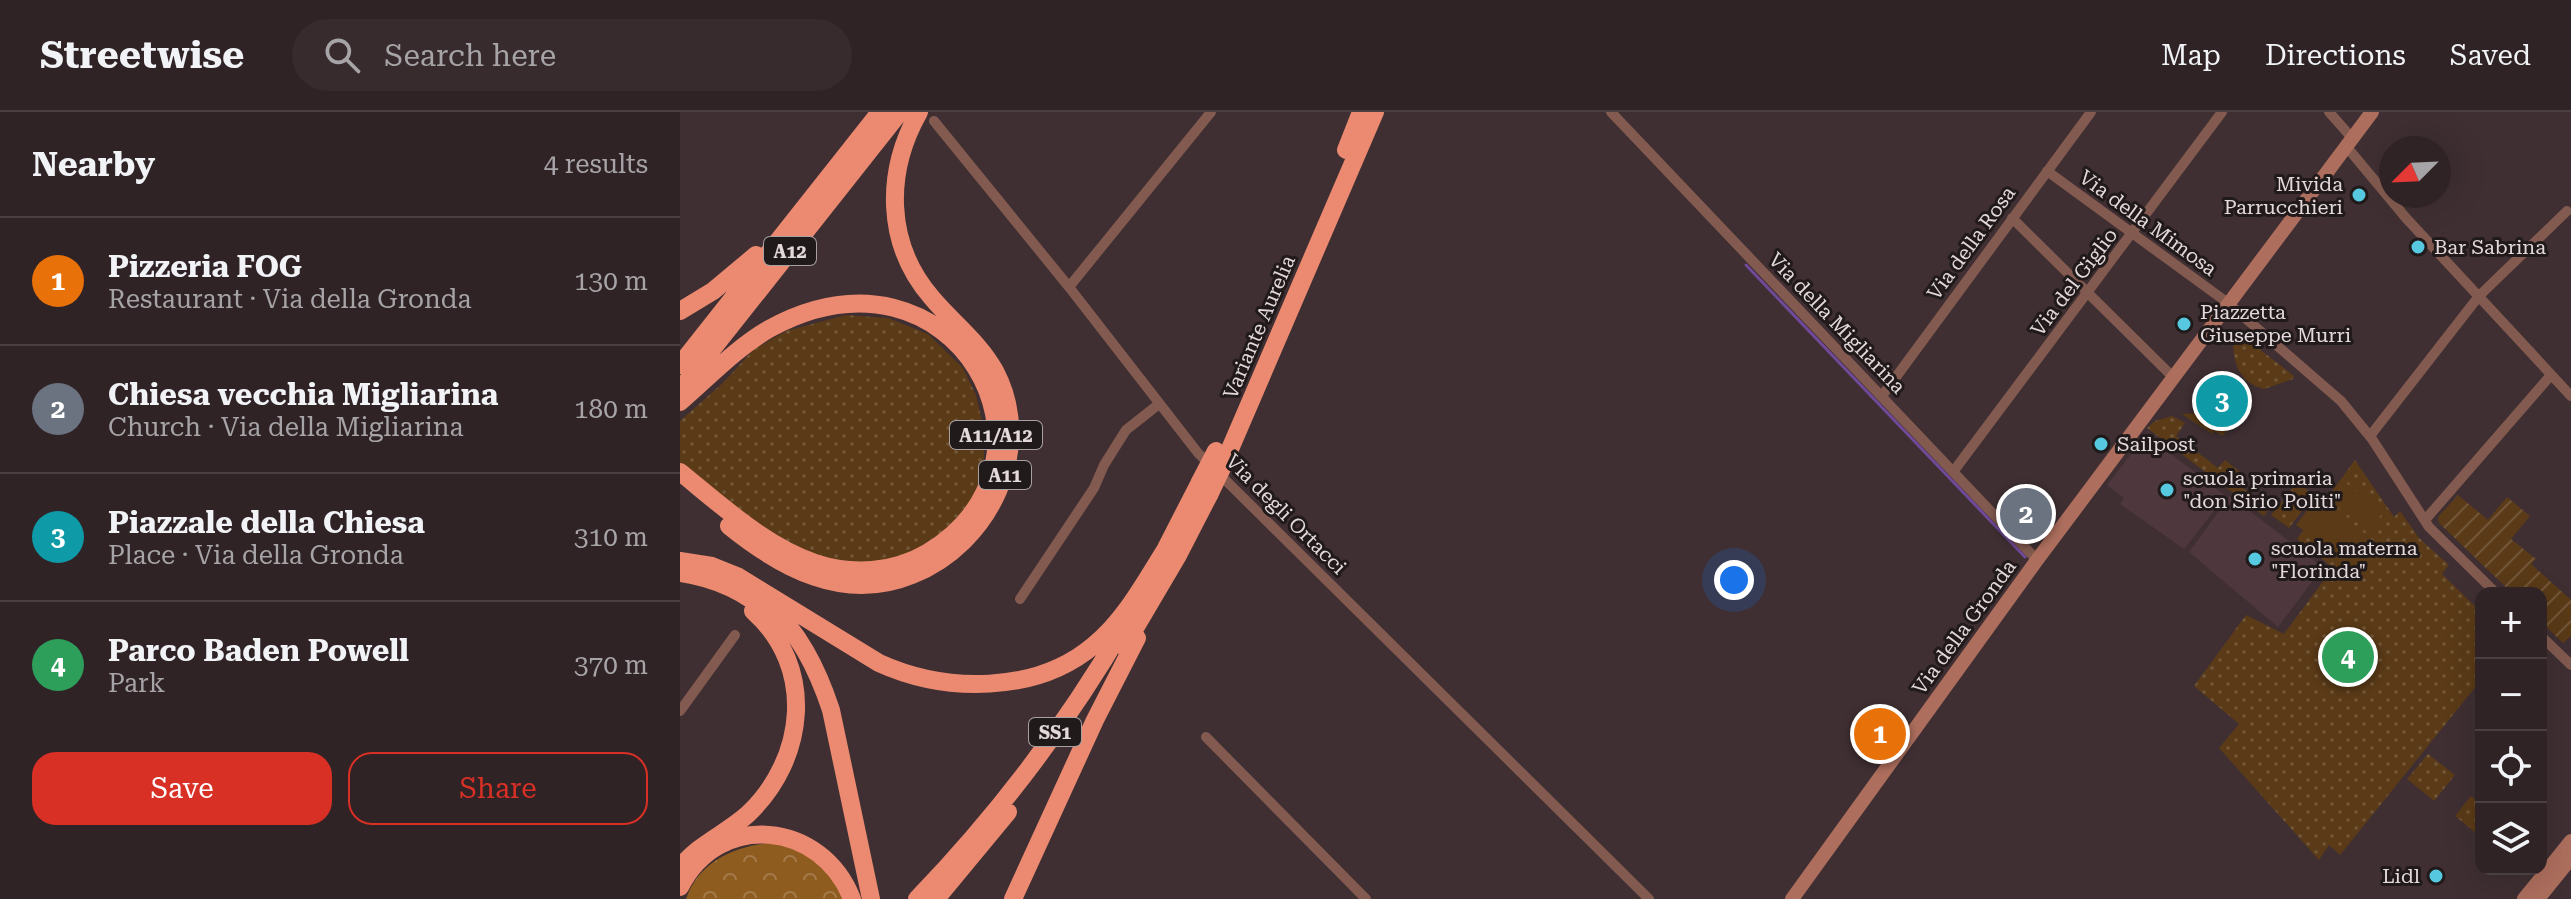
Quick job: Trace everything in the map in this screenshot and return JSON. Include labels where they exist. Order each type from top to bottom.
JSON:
[{"type":"highway","name":"A12","points":[[680,365],[880,112]]},
{"type":"highway","name":"A12","points":[[680,390],[900,112]]},
{"type":"highway","name":"Variante Aurelia","points":[[1172,552],[1204,489],[1216,451],[1361,112]]},
{"type":"highway","name":"Variante Aurelia","points":[[1204,489],[1221,470],[1375,112]]},
{"type":"highway","name":"A11","points":[[680,487],[749,542],[784,565],[811,577],[847,585],[890,582],[925,570],[961,545],[986,516],[998,494],[1008,464],[1010,430],[1004,393],[984,354],[914,275],[896,223],[893,189],[897,163],[904,142],[926,117]]},
{"type":"highway","points":[[680,311],[728,280],[791,224]]},
{"type":"highway","name":"A11/A12","points":[[680,402],[737,352],[768,330],[808,312],[843,304],[870,303],[908,311],[944,331],[957,344],[983,379],[992,407],[996,435],[987,484],[963,523],[924,555],[876,570],[834,568],[784,549],[750,527],[680,472]]},
{"type":"highway","points":[[680,580],[706,585],[742,603],[767,625],[907,675],[953,684],[1014,680],[1073,660],[1110,629],[1172,552]]},
{"type":"highway","points":[[1013,899],[1095,720],[1169,578],[1172,552]]},
{"type":"highway","name":"SS1","points":[[917,899],[994,811],[1057,729],[1172,552]]},
{"type":"highway","name":"SS1","points":[[936,899],[1047,764],[1109,671],[1172,552]]},
{"type":"highway","points":[[680,561],[701,563],[730,573],[790,632],[810,674],[824,720],[859,899]]},
{"type":"highway","points":[[680,567],[712,573],[746,588],[768,603],[816,666],[831,710],[871,899]]},
{"type":"highway","points":[[680,573],[713,580],[749,597],[790,632],[797,705],[795,731],[774,783],[746,815],[698,849],[680,868]]},
{"type":"highway","points":[[680,887],[692,866],[727,842],[752,835],[774,835],[801,842],[821,854],[844,881],[852,899]]},
{"type":"street","points":[[1069,287],[1211,112]]},
{"type":"street","name":"Via della Migliarina","points":[[1611,112],[2037,560]]},
{"type":"street","name":"Via della Rosa","points":[[1882,396],[2091,112]]},
{"type":"street","name":"Via del Giglio","points":[[1953,472],[2222,112]]},
{"type":"street","points":[[2329,112],[2406,218],[2571,396]]},
{"type":"street","name":"Via della Gronda","points":[[1792,899],[2037,560],[2372,112]]},
{"type":"street","name":"Via degli Ortacci","points":[[926,117],[1069,287],[1198,453],[1649,899]]},
{"type":"street","name":"Via della Mimosa","points":[[2047,171],[2228,303],[2341,401],[2370,436],[2436,536],[2490,587]]},
{"type":"street","points":[[2370,436],[2479,296],[2567,211]]},
{"type":"street","points":[[2012,218],[2173,377]]},
{"type":"street","points":[[2425,520],[2551,375]]},
{"type":"street","points":[[1020,599],[1094,488],[1126,430],[1159,404]]},
{"type":"street","points":[[680,711],[735,635]]},
{"type":"street","points":[[2547,642],[2571,665]]},
{"type":"street","points":[[1206,737],[1366,899]]},
{"type":"street","points":[[2524,899],[2571,841]]},
{"type":"street","points":[[2538,899],[2569,864]]},
{"type":"shaded area","points":[[846,315],[888,318],[928,334],[963,368],[976,395],[984,431],[984,464],[975,495],[963,517],[909,555],[869,563],[821,558],[767,531],[680,464],[680,421],[724,382],[753,350],[786,331]]},
{"type":"shaded area","points":[[2245,338],[2294,376],[2293,379],[2264,389],[2245,379],[2235,361],[2233,346]]},
{"type":"shaded area","points":[[2182,414],[2234,418],[2223,436],[2214,431],[2212,434]]},
{"type":"shaded area","points":[[2172,416],[2185,423],[2176,436],[2218,468],[2225,460],[2245,476],[2239,485],[2269,508],[2264,516],[2147,428],[2155,421]]},
{"type":"shaded area","name":"scuola primaria \"don Sirio Politi\"","points":[[2146,435],[2226,496],[2184,549],[2120,504],[2124,498],[2107,485]]},
{"type":"shaded area","points":[[2355,460],[2394,517],[2400,511],[2419,538],[2449,565],[2442,574],[2475,606],[2475,687],[2340,855],[2329,845],[2319,860],[2219,748],[2239,724],[2194,686],[2246,615],[2284,634],[2333,568],[2297,539]]},
{"type":"shaded area","points":[[2297,482],[2314,495],[2289,528],[2271,515]]},
{"type":"shaded area","points":[[2346,483],[2384,511],[2369,531],[2331,502]]},
{"type":"shaded area","points":[[2458,495],[2488,520],[2507,497],[2530,516],[2511,539],[2536,559],[2531,564],[2571,600],[2571,636],[2563,643],[2547,628],[2547,587],[2506,587],[2439,523],[2438,517]]},
{"type":"shaded area","name":"scuola materna \"Florinda\"","points":[[2230,496],[2323,567],[2278,627],[2189,552]]},
{"type":"shaded area","points":[[2317,497],[2367,535],[2346,562],[2296,525]]},
{"type":"shaded area","points":[[2428,754],[2455,775],[2434,801],[2407,779]]},
{"type":"shaded area","points":[[2471,796],[2475,800],[2475,832],[2455,816]]},
{"type":"green space","points":[[779,842],[819,858],[847,899],[686,899],[701,874],[723,856],[750,846]]},
{"type":"waterway","points":[[1746,265],[2025,557]]},
{"type":"place","name":"Mivida Parrucchieri","points":[[2359,195]]},
{"type":"place","name":"Bar Sabrina","points":[[2418,247]]},
{"type":"place","name":"Piazzetta Giuseppe Murri","points":[[2184,324]]},
{"type":"place","name":"Piazzale della Chiesa","points":[[2222,401]]},
{"type":"place","name":"Sailpost","points":[[2101,444]]},
{"type":"place","name":"scuola primaria \"don Sirio Politi\"","points":[[2167,490]]},
{"type":"place","name":"Chiesa vecchia Migliarina","points":[[2026,514]]},
{"type":"place","name":"scuola materna \"Florinda\"","points":[[2255,559]]},
{"type":"place","name":"Parco Baden Powell","points":[[2348,657]]},
{"type":"place","name":"Pizzeria FOG","points":[[1880,734]]},
{"type":"place","name":"Lidl","points":[[2436,876]]}]
